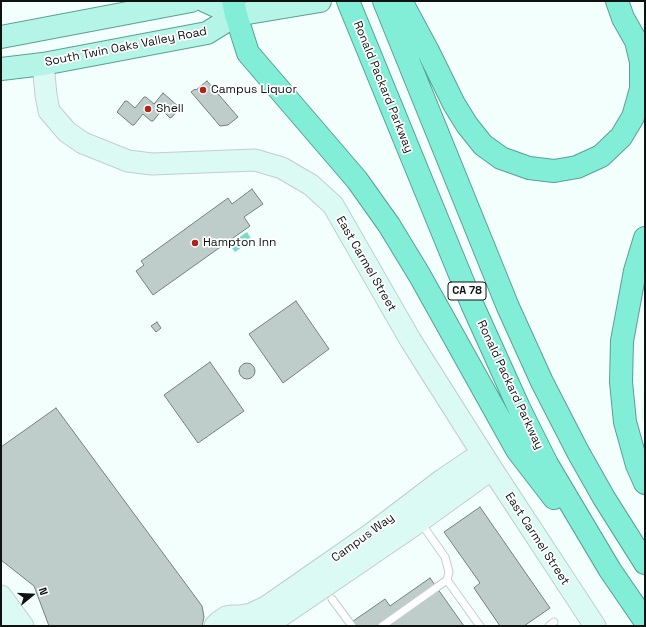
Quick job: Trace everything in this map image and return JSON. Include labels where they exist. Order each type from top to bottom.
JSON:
[{"type":"highway","name":"Ronald Packard Parkway","points":[[348,1],[494,355],[519,408],[547,464],[610,570],[645,621]]},
{"type":"highway","name":"CA 78","points":[[384,1],[505,299],[542,382],[578,452],[604,498],[645,563]]},
{"type":"highway","points":[[401,1],[454,104],[467,125],[483,145],[501,158],[529,168],[554,171],[577,167],[601,156],[621,137],[633,117],[641,89],[641,62],[636,41],[623,18],[617,1]]},
{"type":"highway","points":[[235,8],[248,53],[357,180],[389,225],[420,276],[517,450],[610,570]]},
{"type":"highway","points":[[645,238],[636,271],[622,341],[621,382],[625,422],[637,465],[645,483]]},
{"type":"main road","points":[[1,37],[191,1]]},
{"type":"main road","points":[[205,1],[235,8],[311,2]]},
{"type":"main road","name":"South Twin Oaks Valley Road","points":[[1,69],[43,64],[207,33],[235,8]]},
{"type":"street","name":"East Carmel Street","points":[[43,64],[49,110],[67,132],[83,143],[128,161],[152,164],[255,160],[282,168],[311,185],[332,205],[411,341],[487,461],[595,626]]},
{"type":"street","name":"Campus Way","points":[[269,626],[321,588],[420,521],[487,461]]},
{"type":"street","name":"Campus Way","points":[[216,626],[226,617],[233,616],[246,621],[251,614],[266,607],[321,588],[371,534],[442,480],[487,461]]},
{"type":"street","points":[[1,596],[23,626]]},
{"type":"lane","points":[[382,626],[447,580],[449,572],[445,557],[420,521]]},
{"type":"lane","points":[[447,580],[480,626]]},
{"type":"lane","points":[[321,588],[352,626]]},
{"type":"shaded area","points":[[247,232],[252,240],[235,252],[229,244]]},
{"type":"shaded area","points":[[645,377],[645,426],[641,418]]},
{"type":"building","points":[[207,81],[238,117],[228,125],[220,126],[191,92]]},
{"type":"building","name":"Shell","points":[[163,93],[180,108],[170,118],[162,110],[153,121],[143,114],[134,125],[132,125],[117,112],[125,101],[135,108],[144,97],[146,97],[154,104]]},
{"type":"building","name":"Hampton Inn","points":[[252,189],[263,204],[244,217],[250,226],[153,295],[136,271],[144,265],[141,261],[228,198],[232,204]]},
{"type":"building","points":[[296,301],[329,349],[283,383],[249,334]]},
{"type":"building","points":[[157,322],[161,328],[156,332],[151,326]]},
{"type":"building","points":[[210,362],[244,411],[198,443],[164,395]]},
{"type":"building","points":[[244,363],[250,363],[255,368],[253,377],[250,379],[244,379],[239,374],[239,368]]},
{"type":"building","points":[[56,408],[202,606],[204,617],[202,626],[49,626],[34,586],[1,560],[1,447]]},
{"type":"building","points":[[480,507],[550,608],[524,626],[500,626],[474,588],[480,583],[444,532]]},
{"type":"building","points":[[430,578],[464,626],[346,626],[385,599],[390,606]]},
{"type":"place","name":"Campus Liquor","points":[[203,90]]},
{"type":"place","name":"Shell","points":[[148,109]]},
{"type":"place","name":"Hampton Inn","points":[[195,243]]}]
